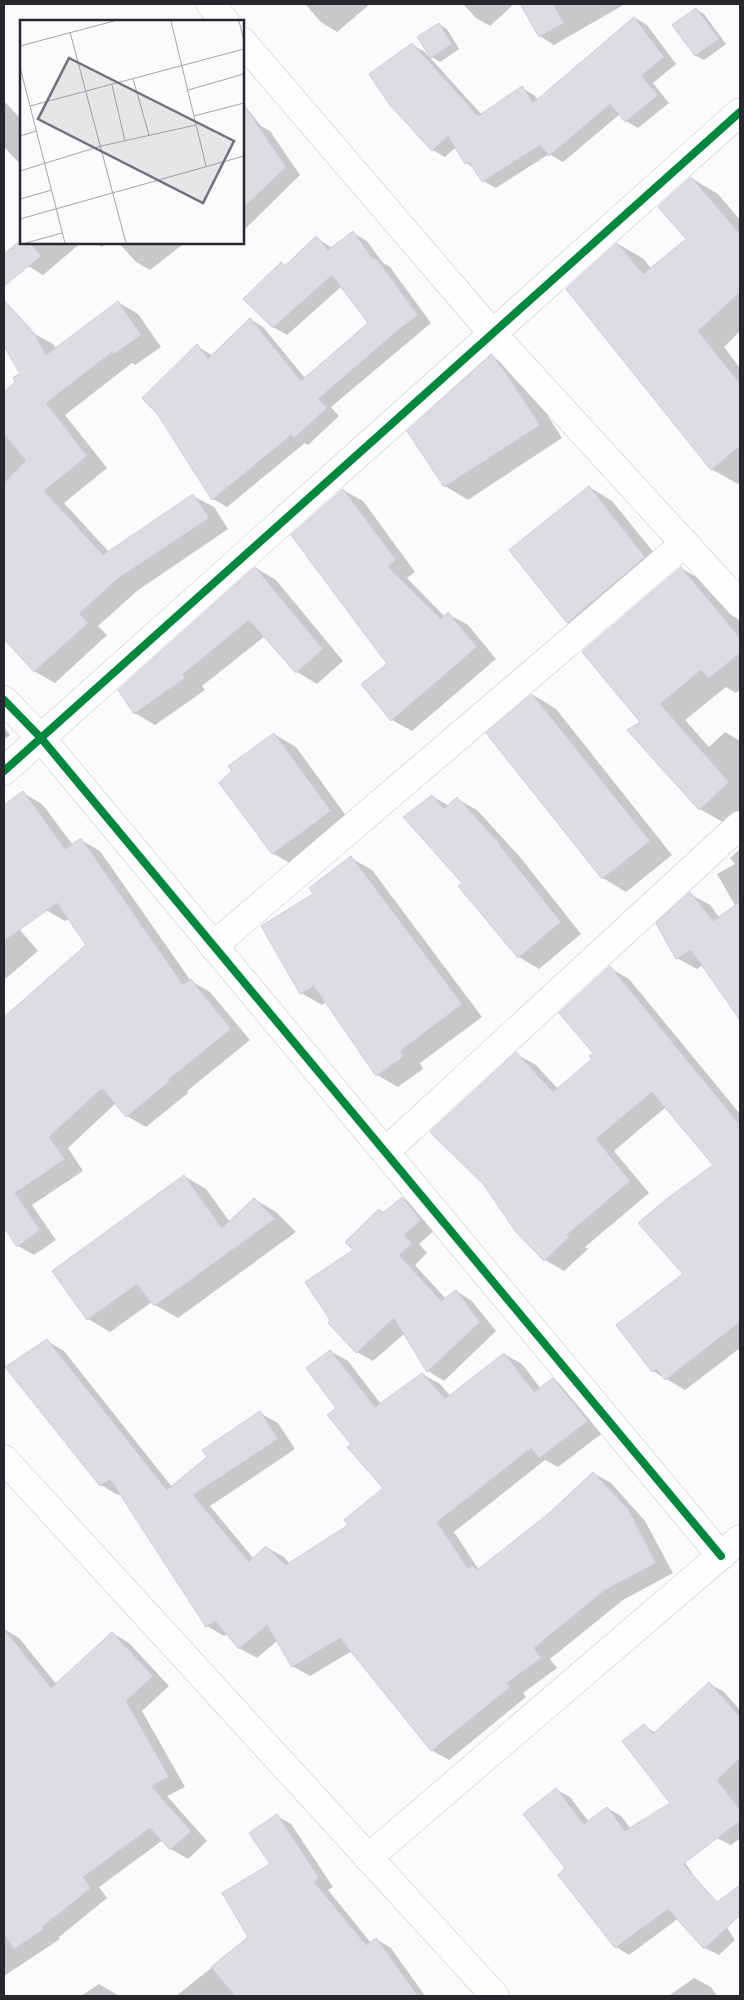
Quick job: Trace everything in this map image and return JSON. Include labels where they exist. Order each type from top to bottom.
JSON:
[{"type":"street","points":[[210,4],[224,20]]},
{"type":"street","points":[[244,43],[493,334],[740,604]]},
{"type":"street","points":[[4,771],[740,112]]},
{"type":"street","points":[[213,946],[685,543]]},
{"type":"street","points":[[4,700],[41,738],[385,1152],[731,1548],[368,1858]]},
{"type":"street","points":[[385,1152],[740,825]]},
{"type":"street","points":[[4,1459],[495,1996]]},
{"type":"building","points":[[520,4],[553,4],[564,23],[539,37]]},
{"type":"building","points":[[696,8],[719,39],[695,56],[672,25]]},
{"type":"building","points":[[634,17],[664,57],[641,76],[658,95],[625,122],[610,104],[549,156],[540,145],[482,182],[469,162],[465,164],[448,136],[432,151],[389,104],[369,74],[412,43],[478,116],[522,86],[533,103]]},
{"type":"building","points":[[439,23],[452,44],[431,58],[417,37]]},
{"type":"building","points":[[244,105],[286,167],[244,207]]},
{"type":"building","points":[[691,177],[740,234],[740,292],[698,331],[740,384],[740,446],[711,470],[566,289],[617,243],[643,274],[686,239],[658,207]]},
{"type":"building","points":[[353,231],[373,259],[376,258],[418,315],[318,399],[327,408],[294,438],[291,435],[212,500],[158,415],[142,398],[197,344],[208,359],[250,318],[301,381],[368,323],[332,275],[273,328],[243,299],[281,262],[285,266],[316,236],[328,250]]},
{"type":"building","points":[[20,241],[20,244],[32,244],[41,256],[4,286],[4,254]]},
{"type":"building","points":[[4,300],[34,333],[46,355],[118,301],[141,335],[114,354],[112,352],[46,403],[87,456],[44,491],[103,555],[193,494],[209,518],[117,579],[79,614],[88,623],[34,672],[4,639],[4,483],[26,461],[4,434],[4,392],[15,382],[13,377],[20,374],[4,346]]},
{"type":"building","points":[[491,355],[503,369],[540,425],[444,487],[407,431]]},
{"type":"building","points":[[589,486],[645,557],[567,623],[509,550]]},
{"type":"building","points":[[343,489],[396,560],[388,567],[441,619],[448,612],[477,647],[391,721],[361,684],[387,664],[291,535]]},
{"type":"building","points":[[255,567],[323,649],[296,673],[249,620],[183,674],[185,678],[134,714],[118,690]]},
{"type":"building","points":[[681,567],[740,638],[740,653],[709,678],[701,670],[660,704],[729,782],[699,810],[627,730],[640,722],[582,652]]},
{"type":"building","points":[[532,694],[650,841],[602,879],[486,733]]},
{"type":"building","points":[[274,733],[331,811],[272,854],[219,783],[232,771],[228,766]]},
{"type":"building","points":[[23,791],[65,849],[81,838],[183,985],[191,979],[231,1029],[126,1117],[102,1088],[49,1137],[65,1159],[15,1193],[40,1230],[17,1247],[4,1227],[4,1017],[86,945],[57,903],[4,941],[4,805]]},
{"type":"building","points":[[432,795],[444,809],[457,797],[501,845],[561,922],[518,958],[458,886],[462,883],[403,817]]},
{"type":"building","points":[[351,856],[462,1004],[400,1051],[403,1057],[376,1076],[314,986],[300,994],[261,926],[313,894],[309,888]]},
{"type":"building","points":[[690,892],[713,921],[740,902],[740,1020],[691,950],[676,959],[656,923]]},
{"type":"building","points":[[610,966],[740,1125],[740,1322],[665,1380],[656,1369],[652,1372],[616,1325],[683,1274],[638,1223],[665,1200],[713,1165],[652,1092],[596,1139],[630,1181],[567,1235],[569,1237],[544,1261],[516,1232],[483,1184],[430,1132],[516,1052],[553,1092],[592,1059],[589,1056],[593,1053],[559,1013]]},
{"type":"building","points":[[184,1175],[222,1228],[254,1198],[275,1219],[154,1306],[137,1284],[87,1320],[52,1271]]},
{"type":"building","points":[[402,1197],[421,1220],[404,1235],[412,1243],[399,1255],[441,1301],[456,1290],[480,1322],[427,1372],[394,1318],[356,1353],[328,1323],[330,1320],[305,1282],[353,1250],[345,1242],[379,1209],[383,1213]]},
{"type":"building","points":[[47,1339],[167,1490],[207,1457],[202,1450],[260,1411],[278,1439],[193,1495],[249,1562],[266,1546],[286,1565],[348,1525],[344,1520],[383,1488],[347,1447],[351,1444],[327,1415],[336,1408],[306,1368],[330,1350],[375,1407],[422,1373],[445,1399],[504,1353],[534,1392],[553,1378],[588,1421],[539,1458],[531,1448],[437,1522],[468,1569],[473,1565],[477,1570],[548,1514],[593,1472],[628,1509],[656,1563],[605,1590],[534,1648],[541,1658],[507,1683],[510,1687],[431,1751],[340,1638],[292,1667],[267,1625],[239,1649],[215,1621],[206,1627],[110,1479],[100,1486],[5,1367]]},
{"type":"building","points":[[4,1629],[51,1688],[112,1632],[153,1676],[126,1701],[169,1777],[151,1786],[191,1831],[170,1850],[150,1828],[83,1877],[91,1888],[42,1927],[44,1929],[14,1949],[4,1934]]},
{"type":"building","points":[[709,1682],[740,1717],[740,1758],[717,1780],[740,1810],[740,1821],[683,1864],[717,1902],[740,1885],[740,1915],[704,1949],[668,1909],[615,1948],[558,1875],[565,1868],[523,1814],[556,1788],[584,1824],[607,1807],[625,1831],[670,1803],[622,1741],[644,1724],[653,1734]]},
{"type":"building","points":[[277,1814],[319,1878],[314,1882],[366,1945],[376,1938],[418,1996],[235,1996],[211,1967],[248,1937],[222,1893],[270,1864],[249,1833]]},
{"type":"cycle path","points":[[4,771],[740,112]]},
{"type":"cycle path","points":[[4,700],[41,738],[721,1556]]}]
